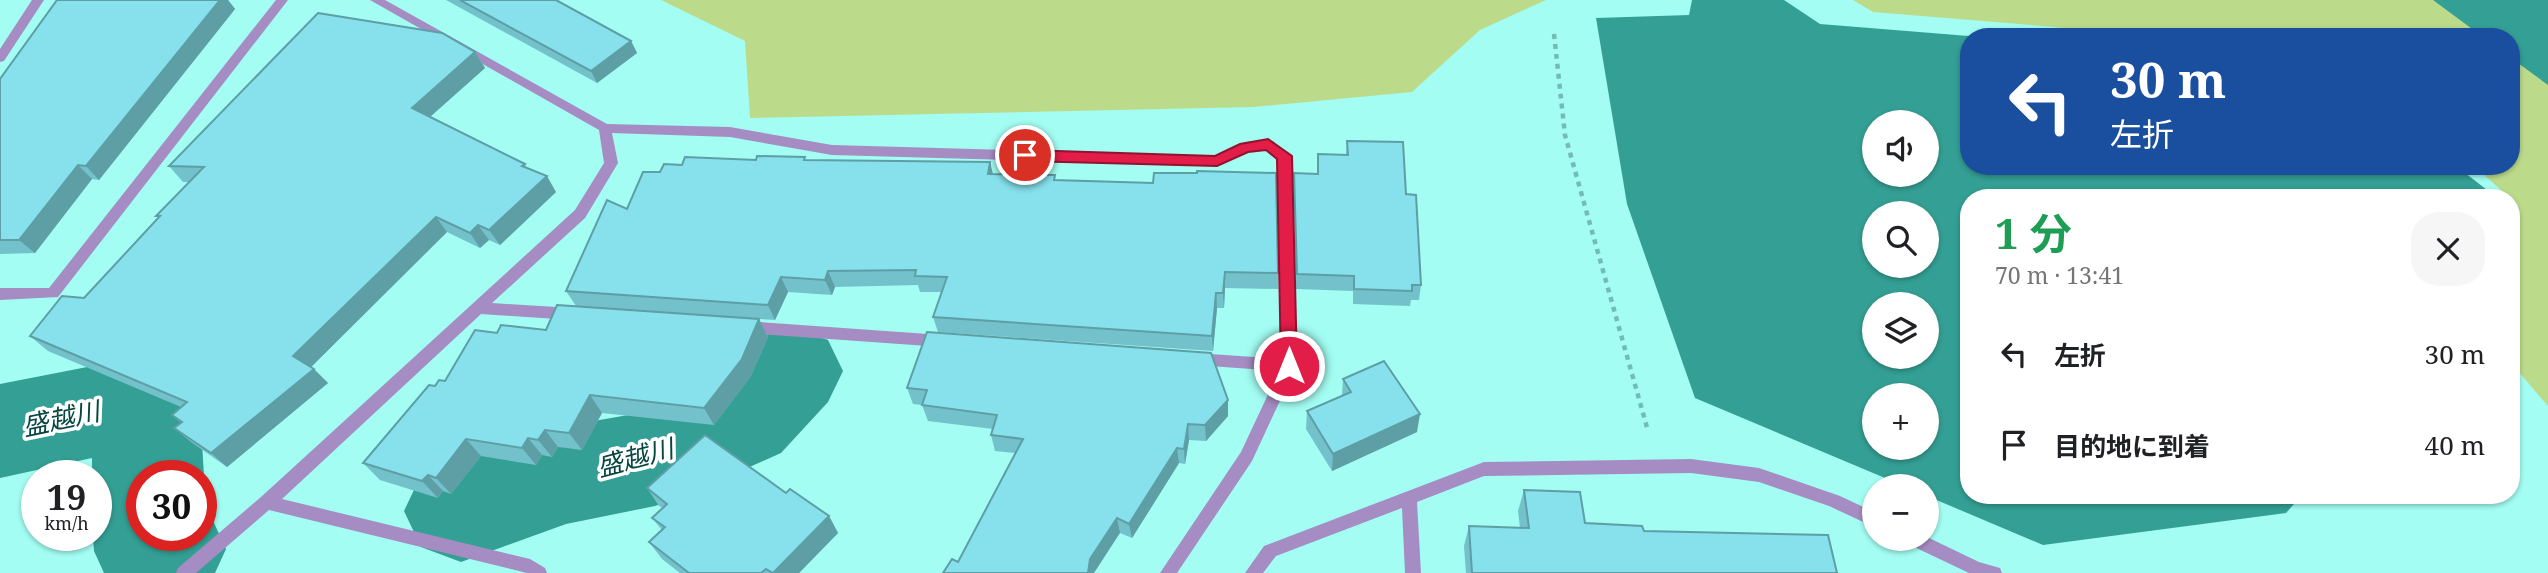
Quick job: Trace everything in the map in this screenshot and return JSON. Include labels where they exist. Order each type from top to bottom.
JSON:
[{"type":"street","points":[[0,58],[38,0]]},
{"type":"street","points":[[0,294],[53,293],[282,0]]},
{"type":"street","points":[[376,0],[605,128],[730,132],[832,150],[1217,161],[1245,148],[1268,144],[1284,156],[1289,366],[1247,456],[1168,573]]},
{"type":"street","points":[[184,573],[267,502],[481,308],[580,214],[611,163],[605,128]]},
{"type":"street","points":[[481,308],[592,316]]},
{"type":"street","points":[[732,326],[954,342]]},
{"type":"street","points":[[1177,358],[1289,366]]},
{"type":"street","points":[[1253,573],[1270,551],[1484,470],[1691,466],[1759,475],[1834,501],[1862,514]]},
{"type":"street","points":[[1409,499],[1413,573]]},
{"type":"street","points":[[267,502],[530,566],[539,573]]},
{"type":"street","points":[[1939,551],[1977,569],[1994,573]]},
{"type":"path","points":[[1554,34],[1565,135],[1657,466]]},
{"type":"shaded area","points":[[661,0],[1546,0],[1480,30],[1412,92],[1253,107],[750,118],[745,41]]},
{"type":"shaded area","points":[[1692,0],[1784,0],[1820,24],[1960,35],[1960,175],[2468,175],[2486,189],[1960,189],[1960,504],[2294,504],[2286,513],[2043,545],[1939,501],[1939,474],[1876,474],[1695,398],[1627,204],[1596,18],[1689,15]]},
{"type":"shaded area","points":[[1853,0],[2548,0],[2548,406],[2520,373],[2520,189],[2500,189],[2484,175],[2520,175],[2520,28],[2066,28],[1873,12]]},
{"type":"shaded area","points":[[2433,0],[2548,0],[2548,85],[2520,65],[2520,28],[2471,28]]},
{"type":"building","points":[[57,0],[220,0],[86,166],[78,165],[19,240],[0,240],[0,79]]},
{"type":"building","points":[[460,0],[556,0],[631,41],[591,71]]},
{"type":"building","points":[[318,13],[442,33],[475,52],[412,108],[525,164],[522,166],[547,176],[489,230],[478,225],[470,233],[436,217],[293,356],[314,369],[211,453],[174,428],[182,422],[172,415],[187,402],[30,336],[62,296],[84,298],[160,216],[156,216],[204,167],[169,166]]},
{"type":"building","points":[[1347,141],[1403,142],[1406,194],[1416,195],[1421,285],[1412,285],[1412,291],[1354,289],[1354,276],[1297,274],[1294,173],[1318,174],[1318,154],[1348,155]]},
{"type":"building","points":[[757,156],[805,157],[804,160],[990,162],[988,174],[1055,175],[1054,180],[1153,183],[1154,173],[1276,173],[1278,273],[1225,272],[1223,293],[1216,293],[1212,336],[933,317],[947,277],[915,276],[916,270],[828,271],[825,280],[781,277],[768,305],[566,291],[607,200],[627,209],[643,172],[660,172],[664,164],[682,165],[685,157],[756,160]]},
{"type":"building","points":[[557,305],[759,319],[742,359],[704,408],[590,395],[569,433],[545,430],[538,440],[528,438],[522,448],[466,439],[436,478],[428,475],[422,481],[363,463],[429,385],[435,386],[439,380],[445,381],[475,330],[497,333],[501,325],[546,330]]},
{"type":"building","points":[[927,332],[1211,353],[1228,400],[1205,425],[1188,424],[1184,449],[1177,448],[1129,524],[1117,518],[1090,559],[1088,573],[943,573],[952,559],[958,562],[1023,439],[991,435],[997,415],[922,405],[927,390],[907,388]]},
{"type":"building","points":[[1384,361],[1420,414],[1333,454],[1307,411],[1351,392],[1343,379]]},
{"type":"building","points":[[705,435],[786,493],[790,489],[829,516],[773,573],[766,569],[761,573],[689,573],[649,542],[665,527],[652,518],[667,504],[647,488]]},
{"type":"building","points":[[1524,490],[1580,492],[1585,523],[1642,526],[1644,531],[1828,535],[1837,573],[1472,573],[1469,526],[1529,528]]},
{"type":"waterway","name":"盛越川","points":[[461,511],[566,475],[655,458],[742,420],[790,371]]},
{"type":"waterway","name":"盛越川","points":[[0,431],[118,407],[139,410],[146,425],[147,460]]},
{"type":"route","points":[[1025,155],[1217,161],[1245,148],[1268,144],[1284,156],[1289,366]]}]
